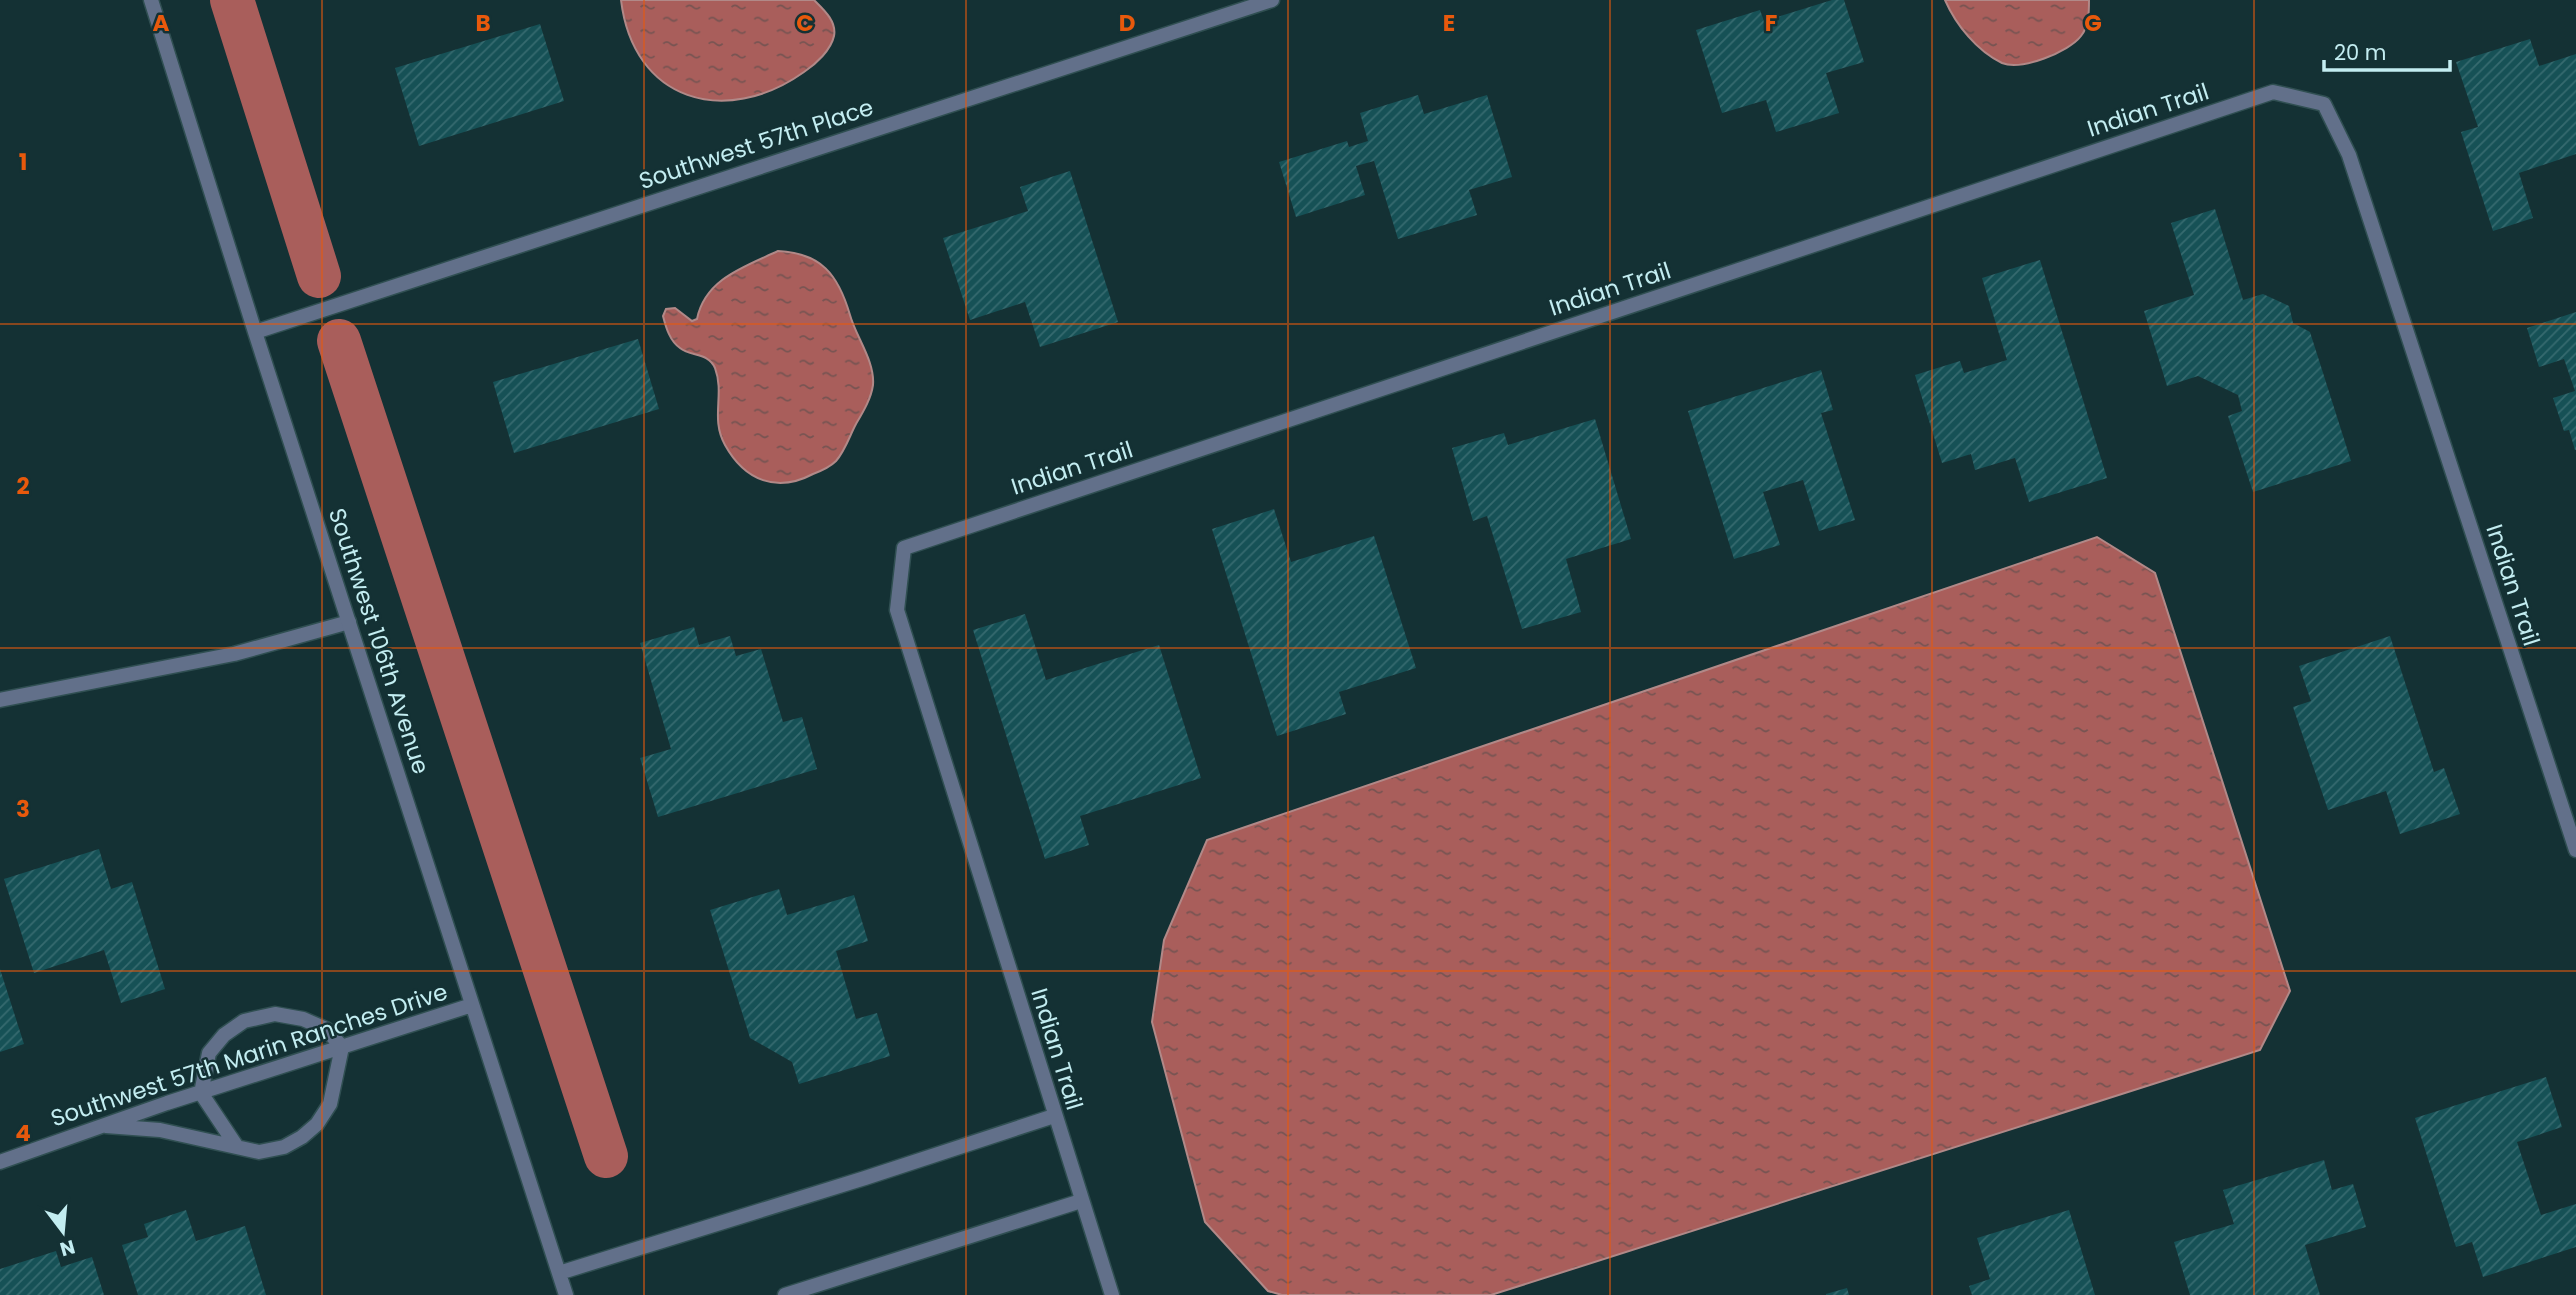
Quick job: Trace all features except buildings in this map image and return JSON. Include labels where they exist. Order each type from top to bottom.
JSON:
[{"type":"street","name":"Southwest 106th Avenue","points":[[151,0],[255,332],[566,1295]]},
{"type":"street","name":"Southwest 57th Place","points":[[255,332],[1272,0]]},
{"type":"street","name":"Indian Trail","points":[[1112,1295],[1080,1201],[897,610],[904,548],[2273,92],[2325,104],[2349,155],[2576,850]]},
{"type":"street","points":[[0,700],[234,654],[349,622]]},
{"type":"street","name":"Southwest 57th Marin Ranches Drive","points":[[0,1161],[472,1005]]},
{"type":"street","points":[[106,1126],[160,1130],[258,1152],[284,1147],[317,1124],[330,1104],[342,1046],[326,1029],[303,1019],[275,1014],[244,1021],[224,1035],[209,1053],[201,1093],[237,1147]]},
{"type":"street","points":[[559,1273],[866,1178],[1054,1116]]},
{"type":"street","points":[[785,1295],[1080,1201]]},
{"type":"water","points":[[621,0],[814,0],[831,20],[834,36],[826,51],[813,65],[774,89],[744,99],[715,100],[687,95],[663,82],[644,62],[629,34]]},
{"type":"water","points":[[1945,0],[2089,0],[2089,14],[2084,32],[2066,48],[2032,62],[2010,65],[1993,58],[1976,44],[1961,28]]},
{"type":"water","points":[[778,251],[806,256],[817,261],[833,277],[840,288],[873,376],[869,400],[836,461],[819,472],[787,483],[775,483],[752,475],[733,457],[721,435],[718,416],[719,388],[715,368],[708,359],[684,351],[674,342],[663,316],[666,309],[675,308],[692,321],[697,319],[701,305],[717,284],[740,269]]},
{"type":"water","points":[[2097,537],[2155,573],[2290,991],[2260,1050],[1491,1295],[1282,1295],[1268,1291],[1205,1222],[1152,1022],[1164,940],[1207,840]]},
{"type":"waterway","points":[[232,0],[319,276]]},
{"type":"waterway","points":[[339,341],[606,1156]]}]
